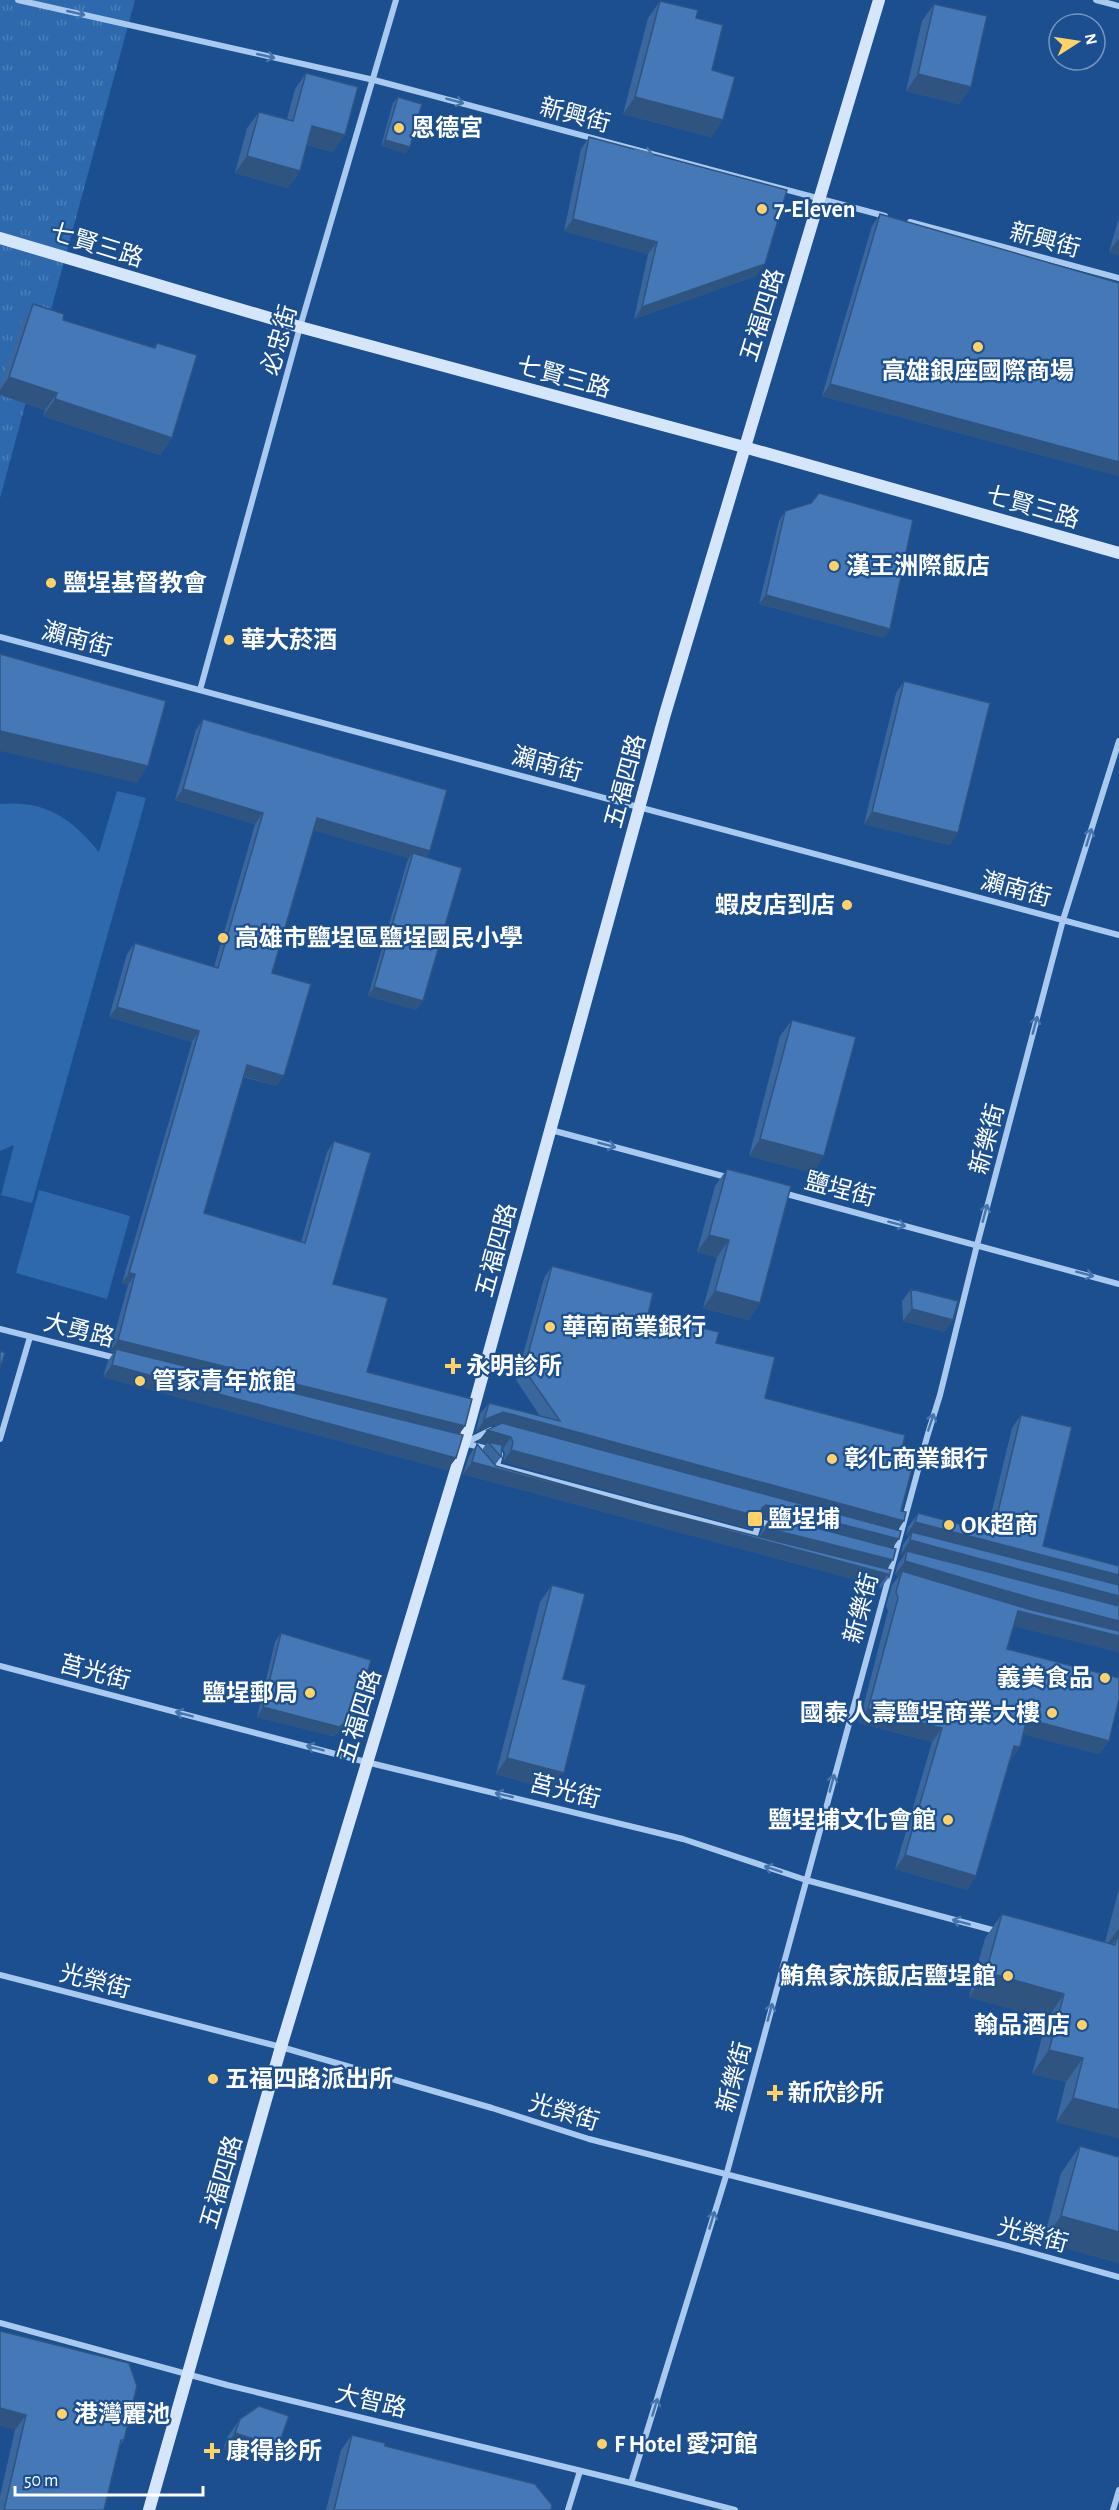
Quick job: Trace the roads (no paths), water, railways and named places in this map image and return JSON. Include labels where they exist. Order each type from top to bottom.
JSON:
[{"type":"street","name":"新興街","points":[[18,0],[374,80],[888,217]]},
{"type":"street","name":"必忠街","points":[[200,690],[300,327],[396,0]]},
{"type":"street","name":"五福四路","points":[[149,2510],[281,2047],[463,1445],[640,807],[744,447],[879,0]]},
{"type":"street","points":[[1096,0],[1119,6]]},
{"type":"street","name":"新興街","points":[[900,220],[1119,278]]},
{"type":"street","name":"七賢三路","points":[[0,237],[300,327],[744,447],[1119,553]]},
{"type":"street","name":"瀨南街","points":[[0,637],[1119,935]]},
{"type":"street","name":"新樂街","points":[[631,2482],[726,2176],[940,1395],[1063,920],[1119,741]]},
{"type":"street","points":[[551,1130],[738,1180]]},
{"type":"street","name":"鹽埕街","points":[[772,1190],[1119,1284]]},
{"type":"street","name":"大勇路","points":[[0,1329],[123,1360]]},
{"type":"street","points":[[0,1439],[30,1337]]},
{"type":"street","points":[[463,1445],[493,1429],[504,1432]]},
{"type":"street","points":[[463,1445],[500,1453],[497,1466],[755,1535],[759,1522],[781,1527]]},
{"type":"street","points":[[888,1536],[910,1542]]},
{"type":"street","points":[[883,1554],[905,1560]]},
{"type":"street","points":[[877,1575],[899,1581]]},
{"type":"street","name":"莒光街","points":[[0,1666],[366,1762],[683,1839],[806,1880],[1003,1932]]},
{"type":"street","name":"光榮街","points":[[0,1975],[281,2047],[492,2108],[563,2132],[726,2176],[906,2219],[1119,2277]]},
{"type":"street","name":"大智路","points":[[0,2323],[188,2376],[631,2482],[735,2510]]},
{"type":"street","points":[[568,2510],[580,2471]]},
{"type":"street","points":[[1113,2510],[1119,2490]]},
{"type":"place","name":"恩德宮","points":[[399,128]]},
{"type":"place","name":"7-Eleven","points":[[762,209]]},
{"type":"place","name":"高雄銀座國際商場","points":[[978,347]]},
{"type":"place","name":"漢王洲際飯店","points":[[834,566]]},
{"type":"place","name":"鹽埕基督教會","points":[[51,583]]},
{"type":"place","name":"華大菸酒","points":[[229,640]]},
{"type":"place","name":"蝦皮店到店","points":[[847,905]]},
{"type":"place","name":"高雄市鹽埕區鹽埕國民小學","points":[[223,938]]},
{"type":"place","name":"華南商業銀行","points":[[550,1327]]},
{"type":"place","name":"永明診所","points":[[453,1366]]},
{"type":"place","name":"管家青年旅館","points":[[140,1381]]},
{"type":"place","name":"彰化商業銀行","points":[[832,1459]]},
{"type":"place","name":"鹽埕埔","points":[[755,1519]]},
{"type":"place","name":"OK超商","points":[[949,1525]]},
{"type":"place","name":"義美食品","points":[[1105,1678]]},
{"type":"place","name":"鹽埕郵局","points":[[310,1693]]},
{"type":"place","name":"國泰人壽鹽埕商業大樓","points":[[1052,1713]]},
{"type":"place","name":"鹽埕埔文化會館","points":[[948,1820]]},
{"type":"place","name":"鮪魚家族飯店鹽埕館","points":[[1008,1976]]},
{"type":"place","name":"翰品酒店","points":[[1082,2025]]},
{"type":"place","name":"五福四路派出所","points":[[213,2079]]},
{"type":"place","name":"新欣診所","points":[[775,2093]]},
{"type":"place","name":"港灣麗池","points":[[62,2414]]},
{"type":"place","name":"F Hotel 愛河館","points":[[602,2444]]},
{"type":"place","name":"康得診所","points":[[212,2451]]}]
